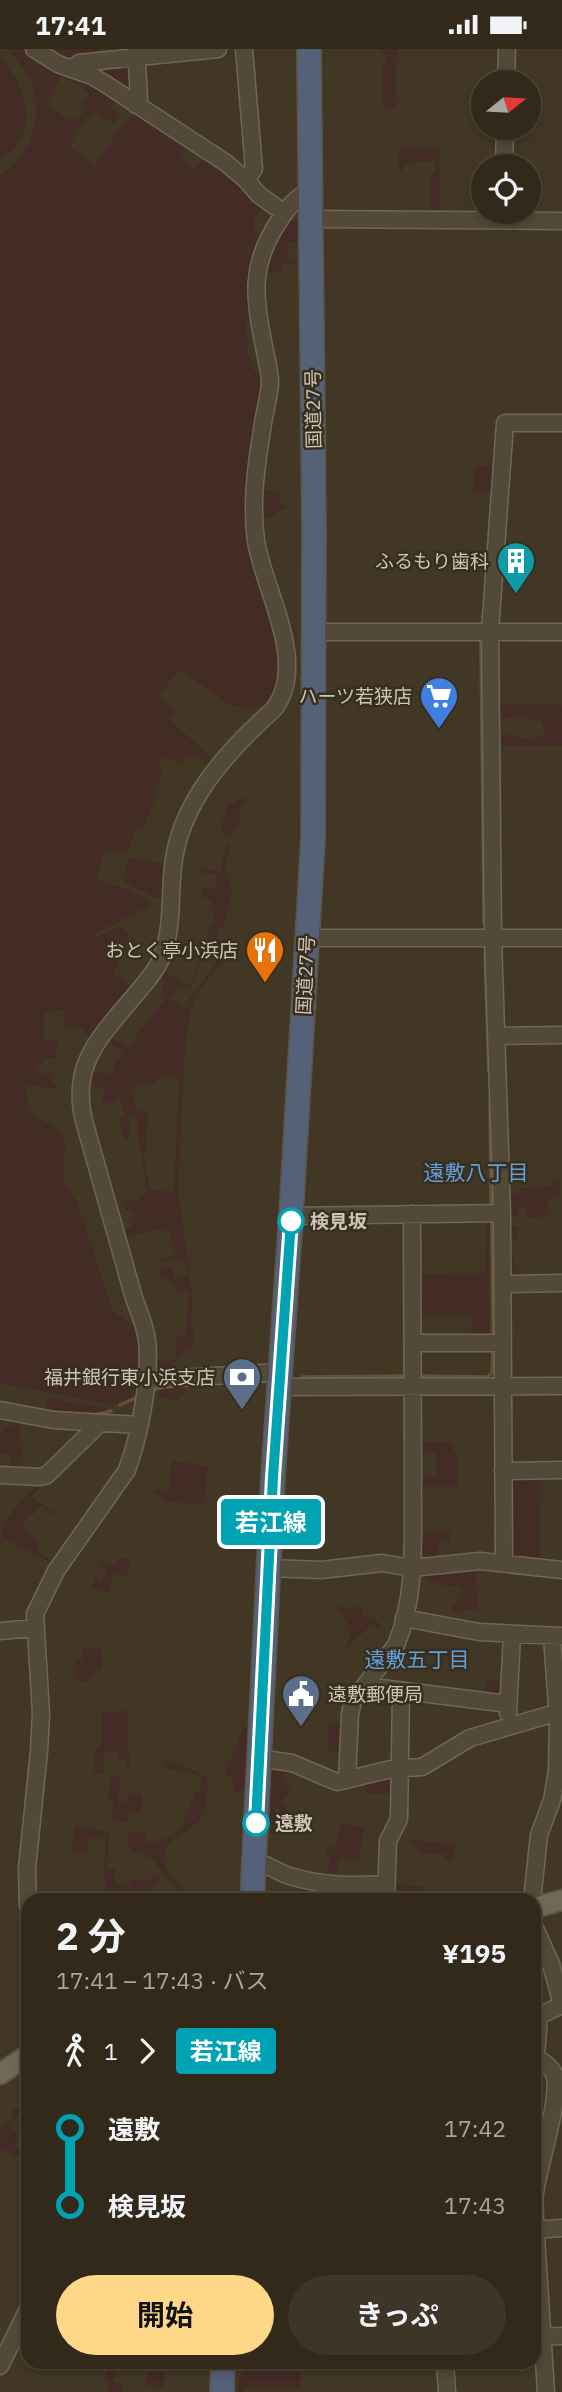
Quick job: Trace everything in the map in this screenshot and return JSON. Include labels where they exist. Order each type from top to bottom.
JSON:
[{"type":"highway","name":"国道27号","points":[[252,1893],[268,1568],[292,1216],[314,776],[309,49]]},
{"type":"highway","points":[[222,2392],[223,2369]]},
{"type":"main road","points":[[541,1906],[562,1900]]},
{"type":"main road","points":[[0,2074],[21,2060]]},
{"type":"street","points":[[34,49],[58,64],[104,82],[226,163],[259,195],[284,213]]},
{"type":"street","points":[[73,68],[79,63],[136,52],[218,49]]},
{"type":"street","points":[[244,49],[254,169],[246,180]]},
{"type":"street","points":[[506,70],[507,49]]},
{"type":"street","points":[[136,52],[139,98],[136,105]]},
{"type":"street","points":[[28,1893],[27,1870],[41,1714],[37,1606],[55,1571],[127,1469],[134,1452],[146,1380],[147,1338],[84,1121],[79,1092],[89,1054],[150,978],[163,954],[173,907],[173,863],[182,825],[189,810],[222,765],[281,700],[285,688],[285,645],[260,559],[254,508],[270,381],[256,303],[257,273],[268,241],[284,213],[299,195],[310,191]]},
{"type":"street","points":[[311,219],[471,216]]},
{"type":"street","points":[[541,219],[562,221]]},
{"type":"street","points":[[504,1562],[502,1213],[493,939],[490,631],[505,423],[562,423]]},
{"type":"street","points":[[314,632],[562,632]]},
{"type":"street","points":[[307,938],[562,938]]},
{"type":"street","points":[[496,1036],[562,1035]]},
{"type":"street","points":[[292,1216],[502,1213]]},
{"type":"street","points":[[347,1780],[349,1714],[353,1702],[396,1645],[404,1618],[412,1568],[412,1214]]},
{"type":"street","points":[[503,1284],[562,1283]]},
{"type":"street","points":[[413,1343],[503,1343]]},
{"type":"street","points":[[146,1380],[280,1380],[414,1386],[562,1386]]},
{"type":"street","points":[[0,1410],[54,1420],[138,1425]]},
{"type":"street","points":[[0,1475],[47,1475],[99,1424]]},
{"type":"street","points":[[503,1471],[562,1470]]},
{"type":"street","points":[[268,1568],[321,1570],[382,1563],[412,1568],[480,1561],[562,1570]]},
{"type":"street","points":[[404,1618],[512,1636],[557,1636],[559,1712],[556,1787],[539,1835],[533,1893]]},
{"type":"street","points":[[0,1631],[36,1628]]},
{"type":"street","points":[[510,1725],[508,1703],[512,1636]]},
{"type":"street","points":[[367,1683],[373,1687],[401,1691],[508,1703]]},
{"type":"street","points":[[254,1861],[308,1881],[386,1892],[388,1840],[399,1819],[401,1691]]},
{"type":"street","points":[[258,1758],[292,1763],[337,1782],[398,1769],[422,1767],[470,1738],[559,1712]]},
{"type":"street","points":[[541,1942],[551,1964],[562,2005],[541,2015]]},
{"type":"street","points":[[541,2061],[558,2073],[556,2130],[541,2174]]},
{"type":"street","points":[[541,2230],[562,2228]]},
{"type":"street","points":[[0,2366],[21,2321]]},
{"type":"street","points":[[0,2325],[12,2337]]},
{"type":"street","points":[[541,2337],[562,2336]]},
{"type":"street","points":[[541,2358],[546,2392]]},
{"type":"street","points":[[445,2369],[447,2392]]},
{"type":"shaded area","points":[[8,49],[23,49],[63,73],[46,105],[69,120],[71,117],[78,121],[86,107],[83,104],[90,93],[69,79],[71,75],[85,79],[115,98],[110,107],[121,115],[113,124],[95,111],[77,130],[70,147],[95,166],[126,119],[136,113],[187,147],[181,160],[195,170],[205,155],[264,205],[254,220],[255,231],[265,236],[254,313],[246,320],[248,356],[254,371],[266,375],[251,496],[279,642],[282,678],[265,709],[231,706],[184,672],[178,672],[160,693],[161,698],[176,712],[171,719],[173,722],[215,762],[211,766],[196,757],[185,756],[180,764],[163,756],[158,767],[163,773],[155,790],[157,793],[143,828],[135,830],[128,853],[103,852],[97,880],[129,890],[153,904],[94,934],[96,937],[119,927],[128,933],[128,939],[122,949],[124,951],[113,973],[134,989],[93,1036],[85,1034],[85,1029],[64,1026],[64,1010],[44,1012],[44,1041],[58,1040],[56,1058],[45,1059],[42,1065],[37,1066],[36,1073],[51,1073],[53,1085],[57,1085],[57,1089],[26,1085],[29,1113],[59,1130],[65,1142],[64,1180],[78,1204],[113,1312],[133,1324],[138,1359],[137,1394],[114,1405],[0,1383],[0,175],[20,158],[27,146],[36,108],[31,82]]},
{"type":"shaded area","points":[[46,49],[99,49],[99,57],[65,61]]},
{"type":"shaded area","points":[[381,49],[397,49],[395,107],[382,107],[383,63],[386,63],[386,54],[383,54]]},
{"type":"shaded area","points":[[0,56],[10,69],[23,96],[26,123],[22,136],[0,160]]},
{"type":"shaded area","points":[[134,60],[136,95],[88,66]]},
{"type":"shaded area","points":[[399,147],[439,149],[440,216],[430,213],[431,174],[435,172],[435,161],[405,163],[402,171],[399,171]]},
{"type":"shaded area","points":[[301,220],[301,239],[289,242],[287,261],[297,261],[297,264],[282,264],[281,272],[263,271],[286,221]]},
{"type":"shaded area","points":[[477,466],[496,467],[494,486],[487,492],[473,491],[474,470],[477,470]]},
{"type":"shaded area","points":[[260,490],[279,491],[281,505],[286,505],[286,509],[277,510],[273,518],[260,518]]},
{"type":"shaded area","points":[[497,704],[562,705],[562,746],[498,746],[498,735],[532,739],[545,733],[542,721],[529,719],[526,715],[497,717]]},
{"type":"shaded area","points":[[247,797],[241,806],[240,821],[228,836],[221,832],[230,802],[235,804],[237,799]]},
{"type":"shaded area","points":[[227,843],[230,844],[225,869],[232,893],[224,927],[220,927],[215,938],[231,946],[220,965],[197,993],[190,1012],[185,1046],[178,1191],[192,1293],[193,1343],[163,1376],[154,1375],[153,1358],[169,1361],[177,1359],[176,1337],[186,1334],[189,1293],[187,1289],[177,1292],[171,1281],[157,1271],[172,1267],[175,1278],[188,1275],[184,1259],[161,1263],[160,1259],[176,1254],[169,1230],[163,1231],[162,1228],[124,1238],[121,1230],[131,1227],[134,1214],[125,1207],[124,1201],[138,1200],[147,1191],[137,1115],[128,1115],[130,1138],[125,1140],[118,1118],[125,1116],[120,1096],[112,1104],[102,1104],[104,1088],[85,1085],[90,1071],[111,1075],[116,1060],[122,1058],[124,1051],[105,1041],[108,1036],[130,1048],[142,1027],[144,1028],[160,1005],[167,1000],[162,990],[166,981],[159,975],[162,970],[189,986],[207,946],[210,923],[213,923],[212,899],[201,897],[201,889],[216,888],[216,874],[204,874],[202,870],[220,872]],"holes":[[[208,947],[221,956],[184,1009],[171,999],[179,986],[190,987]],[[159,1077],[179,1078],[174,1192],[152,1190],[149,1187],[143,1155],[146,1152],[148,1112],[137,1111],[130,1088],[152,1085]]]},
{"type":"shaded area","points":[[131,857],[167,865],[165,899],[156,898],[124,882],[127,860]]},
{"type":"shaded area","points":[[553,1179],[560,1179],[560,1195],[553,1195],[553,1200],[548,1200],[548,1214],[537,1218],[528,1217],[526,1208],[522,1206],[518,1208],[518,1216],[509,1218],[508,1195],[518,1195],[519,1189],[553,1186]]},
{"type":"shaded area","points":[[487,1223],[489,1336],[472,1339],[471,1315],[418,1315],[418,1274],[485,1273]]},
{"type":"shaded area","points":[[509,1225],[519,1227],[516,1241],[512,1242],[514,1265],[521,1276],[515,1279],[509,1273]]},
{"type":"shaded area","points":[[186,1387],[186,1395],[177,1400],[158,1397],[159,1391]]},
{"type":"shaded area","points":[[47,1398],[108,1410],[76,1413],[45,1410]]},
{"type":"shaded area","points":[[14,1416],[20,1417],[19,1447],[23,1450],[16,1472],[10,1468],[11,1455],[0,1453],[0,1434],[8,1426],[13,1426]]},
{"type":"shaded area","points":[[420,1442],[453,1442],[453,1453],[458,1454],[458,1487],[423,1487],[423,1532],[450,1532],[450,1541],[438,1541],[438,1562],[424,1563],[424,1554],[419,1553],[420,1477],[436,1477],[436,1453],[420,1452]]},
{"type":"shaded area","points":[[172,1461],[208,1466],[204,1505],[163,1501],[163,1497],[155,1494],[154,1490],[169,1492]]},
{"type":"shaded area","points":[[511,1474],[539,1474],[540,1562],[515,1559],[512,1556]]},
{"type":"shaded area","points":[[48,1479],[31,1497],[56,1514],[40,1506],[33,1515],[28,1516],[21,1529],[35,1536],[40,1543],[36,1550],[53,1563],[4,1539],[0,1545],[5,1525],[16,1507]]},
{"type":"shaded area","points":[[119,1557],[130,1560],[126,1576],[114,1573],[109,1593],[91,1588],[96,1577],[101,1581],[107,1571],[98,1563],[100,1560],[116,1566]]},
{"type":"shaded area","points":[[476,1566],[477,1610],[463,1609],[462,1613],[452,1611],[463,1588],[442,1585],[424,1578],[425,1570]]},
{"type":"shaded area","points":[[342,1606],[344,1609],[354,1606],[361,1609],[363,1615],[375,1619],[382,1627],[380,1629],[372,1624],[346,1649],[348,1627],[337,1608]]},
{"type":"shaded area","points":[[101,1648],[102,1669],[95,1670],[95,1675],[90,1675],[90,1682],[81,1682],[76,1676],[75,1660],[82,1660],[82,1649]]},
{"type":"shaded area","points":[[487,1680],[505,1682],[504,1699],[486,1697]]},
{"type":"shaded area","points":[[128,1711],[129,1770],[127,1761],[119,1760],[119,1752],[104,1751],[103,1774],[93,1773],[96,1747],[101,1747],[101,1712]]},
{"type":"shaded area","points":[[329,1725],[344,1725],[343,1751],[331,1751],[331,1754],[327,1754]]},
{"type":"shaded area","points":[[244,1727],[253,1735],[246,1789],[236,1794],[231,1778],[225,1773]]},
{"type":"shaded area","points":[[166,1760],[208,1778],[202,1817],[170,1842],[165,1853],[167,1868],[187,1893],[182,1893],[169,1881],[154,1859],[144,1856],[143,1853],[131,1852],[132,1846],[128,1846],[129,1832],[145,1833],[145,1841],[156,1843],[173,1834],[183,1822],[195,1792],[199,1792],[202,1776],[164,1769]]},
{"type":"shaded area","points":[[274,1766],[289,1768],[289,1774],[282,1774],[291,1793],[280,1801],[289,1814],[286,1816],[278,1808],[275,1809],[274,1833],[270,1832],[270,1797]]},
{"type":"shaded area","points":[[111,1775],[120,1776],[118,1802],[127,1803],[128,1793],[142,1794],[141,1813],[129,1812],[128,1822],[111,1820],[114,1802],[108,1801]]},
{"type":"shaded area","points":[[388,1775],[392,1778],[391,1793],[367,1794],[363,1783]]},
{"type":"shaded area","points":[[341,1824],[364,1827],[359,1860],[340,1858],[336,1874],[327,1873],[330,1856],[327,1855],[327,1846],[336,1848]]},
{"type":"shaded area","points":[[75,1827],[109,1832],[107,1868],[115,1869],[115,1883],[130,1884],[130,1879],[150,1880],[156,1875],[161,1879],[148,1893],[105,1893],[106,1882],[103,1881],[106,1839],[89,1838],[87,1853],[71,1852]]},
{"type":"shaded area","points":[[411,1840],[455,1844],[452,1863],[445,1860],[445,1854],[419,1853],[416,1846],[410,1844]]},
{"type":"shaded area","points":[[393,1886],[423,1886],[422,1893],[393,1893]]},
{"type":"shaded area","points":[[19,2106],[21,2108],[11,2129],[19,2136],[15,2146],[21,2150],[18,2157],[0,2149],[0,2129],[12,2119],[11,2112]]},
{"type":"shaded area","points":[[106,2369],[115,2369],[113,2382],[124,2384],[121,2392],[108,2392],[109,2382]]},
{"type":"shaded area","points":[[148,2369],[164,2370],[164,2387],[146,2386]]},
{"type":"shaded area","points":[[245,2369],[300,2369],[300,2389],[244,2388],[243,2392],[238,2392],[239,2381]]},
{"type":"waterway","points":[[529,640],[562,640]]},
{"type":"waterway","points":[[481,642],[484,922]]},
{"type":"waterway","points":[[485,955],[489,1071]]},
{"type":"waterway","points":[[490,1099],[491,1202]]},
{"type":"waterway","points":[[492,1224],[493,1335]]},
{"type":"waterway","points":[[424,1376],[487,1377],[492,1373],[493,1352]]},
{"type":"waterway","points":[[302,1377],[403,1376]]},
{"type":"waterway","points":[[152,1390],[166,1386]]},
{"type":"waterway","points":[[120,1405],[136,1398]]},
{"type":"waterway","points":[[95,1415],[111,1411]]},
{"type":"bus line","name":"若江線","points":[[256,1823],[273,1477],[291,1221]]},
{"type":"place","name":"ふるもり歯科","points":[[516,595]]},
{"type":"place","name":"ハーツ若狭店","points":[[439,730]]},
{"type":"place","name":"おとく亭小浜店","points":[[265,984]]},
{"type":"place","name":"検見坂","points":[[291,1221]]},
{"type":"place","name":"福井銀行東小浜支店","points":[[242,1411]]},
{"type":"place","name":"遠敷郵便局","points":[[301,1728]]},
{"type":"place","name":"遠敷","points":[[256,1823]]},
{"type":"district","name":"遠敷八丁目","points":[[476,1172]]},
{"type":"district","name":"遠敷五丁目","points":[[417,1659]]}]
